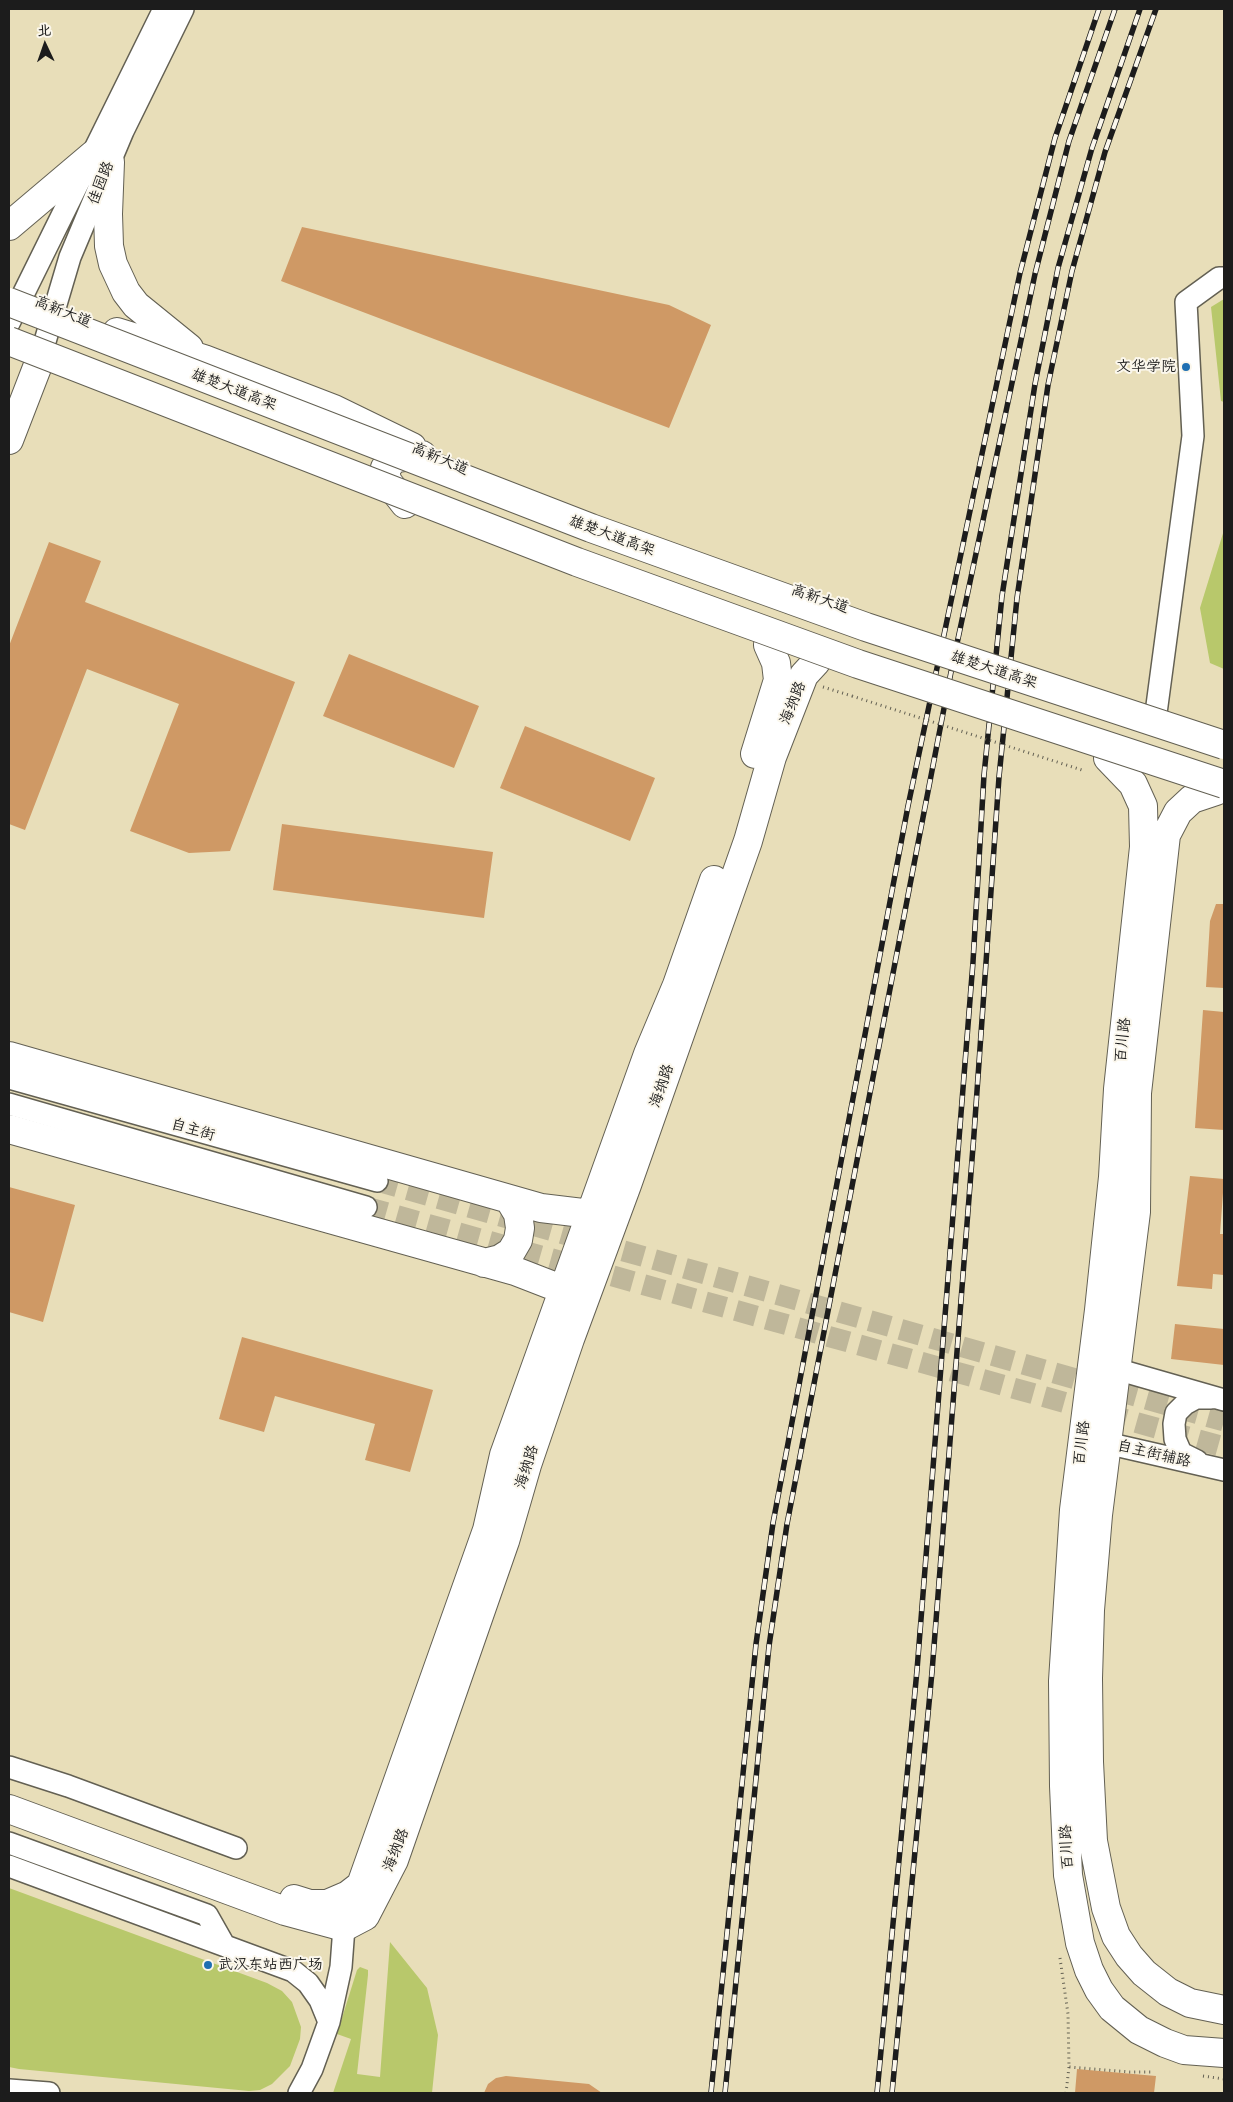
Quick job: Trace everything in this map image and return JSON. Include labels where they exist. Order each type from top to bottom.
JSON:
[{"type":"main road","points":[[9,226],[101,159]]},
{"type":"main road","points":[[101,159],[109,246],[113,264],[126,292],[151,319],[204,359]]},
{"type":"main road","name":"高新大道","points":[[13,296],[55,308],[106,329],[204,359],[334,409],[426,454],[592,519],[875,619]]},
{"type":"main road","name":"雄楚大道高架","points":[[13,296],[590,528],[866,627],[1224,745]]},
{"type":"main road","points":[[9,341],[605,572],[858,664],[1222,790]]},
{"type":"main road","points":[[9,353],[768,646],[816,673],[855,687]]},
{"type":"main road","points":[[9,401],[38,364]]},
{"type":"main road","points":[[9,440],[38,364]]},
{"type":"main road","points":[[409,508],[387,481],[385,468],[396,458],[426,454]]},
{"type":"main road","name":"海纳路","points":[[603,1217],[648,1054],[677,985],[734,823],[778,680],[776,662],[768,646]]},
{"type":"main road","name":"海纳路","points":[[9,1793],[289,1898],[310,1904],[327,1904],[348,1896],[361,1885],[487,1530],[504,1455],[575,1292],[748,841],[772,757],[804,675],[816,673]]},
{"type":"main road","points":[[1106,695],[1224,734]]},
{"type":"main road","points":[[1094,760],[1222,790]]},
{"type":"main road","name":"百川路","points":[[1094,760],[1134,784],[1142,806],[1144,838],[1118,1089],[1104,1366],[1095,1440],[1097,1524],[1090,1610],[1088,1678],[1089,1762],[1093,1841],[1106,1908],[1116,1936],[1129,1956],[1144,1973],[1168,1992],[1190,2003],[1224,2010]]},
{"type":"main road","name":"百川路","points":[[1104,1366],[1136,1212],[1137,1093],[1166,835],[1178,812],[1192,799],[1222,790]]},
{"type":"main road","points":[[10,1073],[541,1208],[603,1217]]},
{"type":"main road","points":[[9,1130],[484,1263],[575,1292]]},
{"type":"main road","points":[[484,1263],[500,1259],[511,1252],[518,1240],[520,1228],[518,1214],[509,1199]]},
{"type":"main road","name":"海纳路","points":[[344,1927],[365,1916],[394,1860],[505,1541],[575,1292]]},
{"type":"main road","name":"百川路","points":[[1095,1440],[1074,1510],[1063,1681],[1064,1786],[1068,1875],[1080,1943],[1089,1970],[1099,1990],[1112,2008],[1139,2030],[1164,2043],[1184,2050],[1224,2054]]},
{"type":"main road","points":[[9,1810],[285,1912],[344,1927]]},
{"type":"street","name":"佳园路","points":[[38,364],[101,159],[164,9]]},
{"type":"street","name":"佳园路","points":[[9,323],[13,296],[101,159],[123,131],[183,9]]},
{"type":"street","points":[[1156,713],[1193,436],[1186,302],[1219,278],[1224,278]]},
{"type":"street","name":"自主街","points":[[10,1073],[377,1181]]},
{"type":"street","name":"自主街","points":[[9,1104],[366,1207]]},
{"type":"street","points":[[1104,1366],[1220,1399]]},
{"type":"street","points":[[1203,1464],[1181,1453],[1175,1439],[1174,1424],[1176,1413],[1185,1404],[1196,1398],[1220,1399]]},
{"type":"street","name":"自主街辅路","points":[[1095,1440],[1224,1470]]},
{"type":"street","points":[[9,1767],[68,1786],[236,1848]]},
{"type":"street","points":[[9,1843],[207,1915],[224,1945]]},
{"type":"street","points":[[9,1866],[293,1971],[308,1983],[320,2000],[329,2022]]},
{"type":"street","points":[[299,2093],[312,2069],[329,2022],[341,1967],[344,1927],[327,1904]]},
{"type":"street","points":[[9,2090],[49,2093]]},
{"type":"path","points":[[816,673],[855,687],[1094,760]]},
{"type":"path","points":[[1066,2093],[1069,2067]]},
{"type":"path","points":[[1198,2076],[1224,2079]]},
{"type":"green space","points":[[1224,299],[1224,402],[1221,401],[1211,307]]},
{"type":"green space","points":[[1224,530],[1224,669],[1210,663],[1200,608]]},
{"type":"green space","points":[[9,1888],[267,1983],[282,1991],[292,2002],[301,2027],[300,2039],[290,2066],[272,2084],[260,2090],[249,2091],[9,2067]]},
{"type":"green space","points":[[390,1942],[427,1988],[438,2035],[432,2093],[333,2093],[351,2039],[337,2034],[357,1970],[360,1967],[368,1970],[368,1975],[357,2074],[380,2077]]},
{"type":"building","points":[[302,227],[669,305],[711,325],[669,428],[281,281]]},
{"type":"building","points":[[49,542],[101,561],[85,602],[295,682],[230,851],[189,853],[130,831],[179,704],[87,669],[25,830],[9,824],[9,646]]},
{"type":"building","points":[[349,654],[479,706],[454,768],[323,716]]},
{"type":"building","points":[[525,726],[655,778],[630,841],[500,788]]},
{"type":"building","points":[[282,824],[493,852],[484,918],[273,890]]},
{"type":"building","points":[[1216,904],[1224,904],[1224,988],[1206,987],[1210,921]]},
{"type":"building","points":[[1203,1010],[1224,1012],[1224,1130],[1195,1128]]},
{"type":"building","points":[[1190,1176],[1224,1179],[1220,1234],[1224,1234],[1224,1275],[1213,1274],[1212,1289],[1177,1286]]},
{"type":"building","points":[[9,1187],[75,1205],[43,1322],[9,1312]]},
{"type":"building","points":[[1175,1324],[1224,1329],[1224,1365],[1171,1359]]},
{"type":"building","points":[[242,1337],[433,1390],[410,1472],[365,1460],[375,1424],[275,1396],[264,1432],[219,1419]]},
{"type":"building","points":[[1077,2069],[1156,2076],[1154,2093],[1075,2093]]},
{"type":"building","points":[[506,2076],[589,2084],[602,2093],[484,2093],[488,2084],[496,2078]]},
{"type":"tunnel","points":[[377,1181],[1224,1421]]},
{"type":"tunnel","points":[[366,1207],[1224,1447]]},
{"type":"railway","points":[[711,2093],[756,1644],[773,1523],[908,806],[1020,273],[1055,138],[1099,9]]},
{"type":"railway","points":[[725,2093],[769,1646],[787,1524],[951,672],[1035,274],[1069,141],[1115,9]]},
{"type":"railway","points":[[877,2093],[917,1670],[973,962],[984,775],[1002,596],[1035,384],[1058,268],[1092,148],[1140,9]]},
{"type":"railway","points":[[892,2093],[932,1672],[974,1134],[999,777],[1017,598],[1048,385],[1072,271],[1105,152],[1156,9]]},
{"type":"place","name":"文华学院","points":[[1186,367]]},
{"type":"place","name":"武汉东站西广场","points":[[208,1965]]}]
